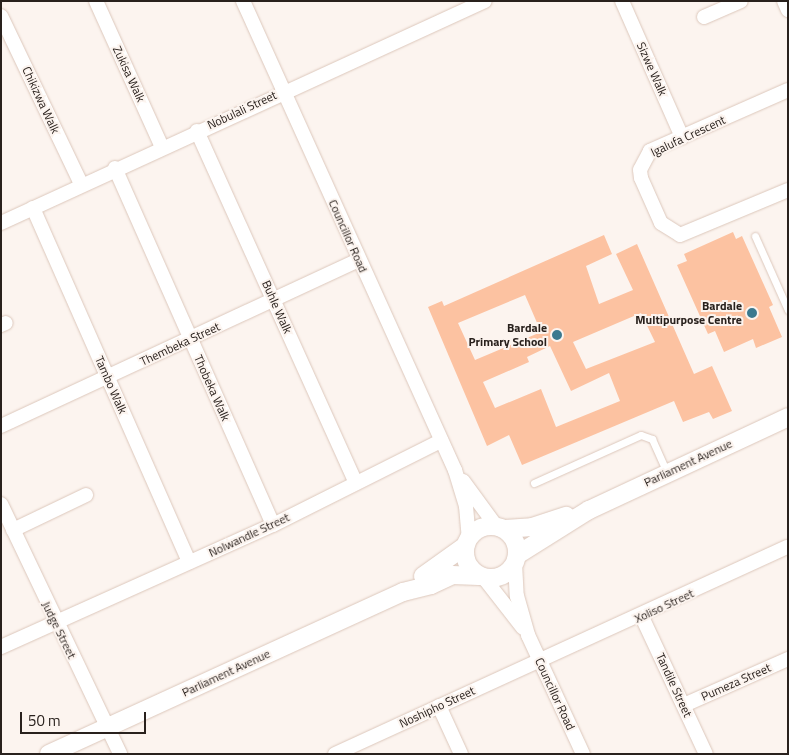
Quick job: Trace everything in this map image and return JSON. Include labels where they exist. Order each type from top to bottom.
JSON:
[{"type":"street","name":"Zukisa Walk","points":[[96,1],[162,147]]},
{"type":"street","name":"Councillor Road","points":[[243,1],[358,260],[455,470],[466,506],[467,542]]},
{"type":"street","name":"Nobulali Street","points":[[1,223],[80,184],[485,1]]},
{"type":"street","name":"Sizwe Walk","points":[[622,1],[682,137]]},
{"type":"street","points":[[704,17],[740,1]]},
{"type":"street","points":[[784,1],[788,10]]},
{"type":"street","name":"Chikizwa Walk","points":[[1,16],[80,184]]},
{"type":"street","name":"Igalufa Crescent","points":[[788,90],[650,151],[640,170],[640,178],[661,223],[673,233],[688,234],[788,190]]},
{"type":"street","name":"Buhle Walk","points":[[197,131],[356,483]]},
{"type":"street","name":"Thobeka Walk","points":[[115,168],[273,524]]},
{"type":"street","name":"Tambo Walk","points":[[33,208],[190,562]]},
{"type":"street","name":"Thembeka Street","points":[[1,426],[274,301],[358,260]]},
{"type":"street","name":"Parliament Avenue","points":[[516,559],[589,510],[788,417]]},
{"type":"street","name":"Nolwandle Street","points":[[1,647],[273,524],[441,441]]},
{"type":"street","name":"Councillor Road","points":[[455,470],[500,528]]},
{"type":"street","points":[[13,530],[86,496]]},
{"type":"street","name":"Judge Street","points":[[1,504],[55,622],[120,754]]},
{"type":"street","name":"Parliament Avenue","points":[[500,528],[532,526],[589,510]]},
{"type":"street","points":[[481,528],[500,528],[515,540],[516,559],[499,578],[481,577],[467,563],[467,542],[481,528]]},
{"type":"street","name":"Parliament Avenue","points":[[403,592],[467,542]]},
{"type":"street","name":"Xoliso Street","points":[[539,660],[642,616],[788,548]]},
{"type":"street","name":"Councillor Road","points":[[516,559],[517,596],[528,635],[583,754]]},
{"type":"street","name":"Parliament Avenue","points":[[48,754],[403,592],[431,585],[452,575],[481,577]]},
{"type":"street","name":"Councillor Road","points":[[481,577],[528,635]]},
{"type":"street","name":"Tandile Street","points":[[642,616],[706,754]]},
{"type":"street","name":"Pumeza Street","points":[[684,705],[788,659]]},
{"type":"street","name":"Noshipho Street","points":[[335,754],[539,660]]},
{"type":"street","points":[[439,706],[461,754]]},
{"type":"lane","points":[[755,236],[788,310]]},
{"type":"lane","points":[[534,483],[641,435],[652,439],[667,472]]},
{"type":"building","points":[[733,232],[736,239],[742,236],[773,305],[769,307],[782,337],[756,348],[753,339],[724,352],[715,331],[708,334],[677,265],[687,261],[684,254]]},
{"type":"building","points":[[604,235],[612,254],[586,266],[599,304],[633,290],[616,254],[637,244],[694,374],[712,366],[732,411],[713,419],[709,412],[683,422],[674,401],[522,465],[509,435],[487,446],[428,307],[442,301],[444,306]],"holes":[[[525,295],[541,332],[475,360],[458,323]],[[641,313],[655,342],[586,369],[573,342]],[[550,346],[571,391],[609,373],[620,401],[556,427],[541,389],[495,408],[483,382],[529,362],[527,357]]]},
{"type":"place","name":"Bardale Multipurpose Centre","points":[[752,313]]},
{"type":"place","name":"Bardale Primary School","points":[[557,335]]}]
